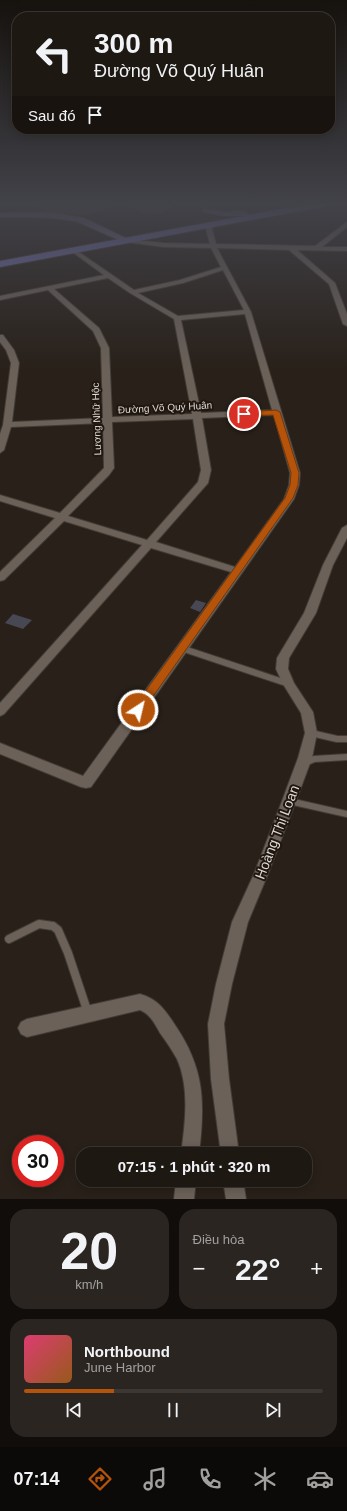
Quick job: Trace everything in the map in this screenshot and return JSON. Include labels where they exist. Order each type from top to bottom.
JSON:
[{"type":"main road","points":[[0,264],[26,259]]},
{"type":"street","points":[[85,259],[132,292],[177,318],[248,312]]},
{"type":"street","points":[[0,748],[86,783],[181,648],[285,506],[294,485],[295,473],[248,312],[219,259]]},
{"type":"street","points":[[304,259],[332,283],[347,324]]},
{"type":"street","points":[[132,292],[181,282],[224,268]]},
{"type":"street","points":[[0,298],[108,276]]},
{"type":"street","name":"Lương Nhữ Hộc","points":[[0,578],[106,473],[109,468],[105,348],[99,334],[66,302],[49,288]]},
{"type":"street","points":[[0,711],[203,483],[206,470],[197,416],[177,318]]},
{"type":"street","points":[[0,337],[10,350],[14,363],[7,425],[0,450]]},
{"type":"street","points":[[0,352],[10,350]]},
{"type":"street","name":"Đường Võ Quý Huân","points":[[7,425],[276,412]]},
{"type":"street","points":[[0,498],[238,571]]},
{"type":"street","name":"Hoàng Thị Loan","points":[[229,1147],[220,1079],[216,1024],[224,984],[240,922],[261,874],[289,801],[304,761],[311,736],[308,712],[289,684],[282,669],[282,658],[310,613],[328,565],[347,528]]},
{"type":"street","points":[[27,1028],[140,1002],[154,1009],[187,1062],[193,1086],[193,1132],[191,1147]]},
{"type":"street","points":[[184,1199],[185,1187]]},
{"type":"street","points":[[234,1187],[236,1199]]},
{"type":"lane","points":[[181,648],[289,684]]},
{"type":"lane","points":[[311,736],[347,739]]},
{"type":"lane","points":[[304,761],[347,757]]},
{"type":"lane","points":[[289,801],[347,814]]},
{"type":"lane","points":[[9,939],[39,924],[53,926],[58,930],[68,953],[88,1013]]},
{"type":"building","points":[[196,600],[206,603],[200,612],[190,608]]},
{"type":"building","points":[[13,614],[32,620],[23,629],[5,623]]},
{"type":"route","points":[[138,710],[181,648],[285,506],[294,485],[295,473],[276,412],[244,414]]}]
